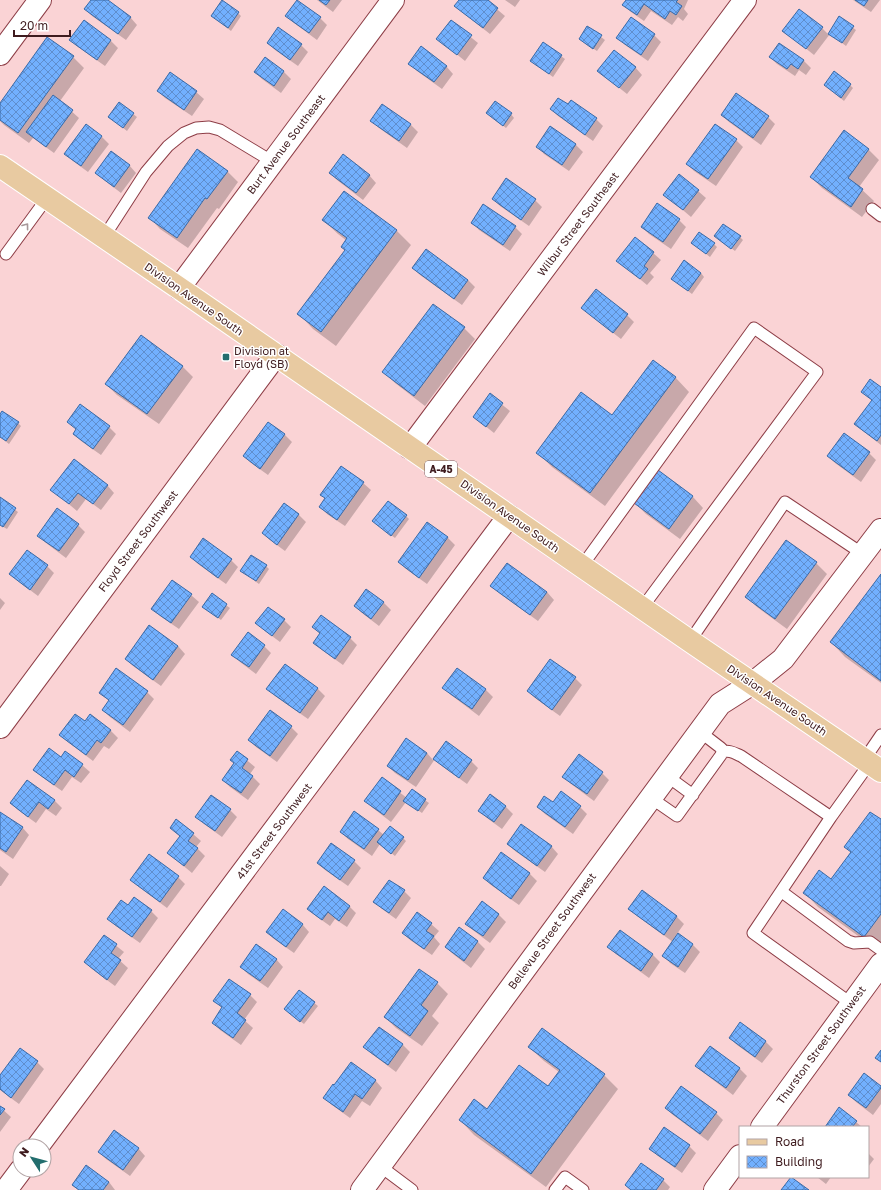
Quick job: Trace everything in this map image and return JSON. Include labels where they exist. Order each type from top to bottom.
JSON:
[{"type":"main road","name":"Division Avenue South","points":[[0,166],[871,765]]},
{"type":"street","points":[[0,54],[40,0]]},
{"type":"street","name":"Burt Avenue Southeast","points":[[179,288],[394,0]]},
{"type":"street","name":"Wilbur Street Southeast","points":[[410,448],[745,0]]},
{"type":"street","name":"Floyd Street Southwest","points":[[0,727],[276,355]]},
{"type":"street","name":"41st Street Southwest","points":[[44,1138],[510,516]]},
{"type":"street","name":"Bellevue Street Southwest","points":[[362,1190],[720,704],[753,683],[783,659],[881,530]]},
{"type":"street","name":"Thurston Street Southwest","points":[[763,1126],[881,964]]},
{"type":"street","points":[[715,1190],[739,1157]]},
{"type":"street","points":[[6,1190],[15,1178]]},
{"type":"lane","points":[[104,237],[146,172],[168,146],[184,132],[196,128],[209,127],[220,130],[274,162]]},
{"type":"lane","points":[[2,255],[47,198]]},
{"type":"lane","points":[[872,209],[881,216]]},
{"type":"lane","points":[[582,566],[754,328],[817,372],[642,608]]},
{"type":"lane","points":[[690,641],[785,502],[863,554]]},
{"type":"lane","points":[[651,798],[678,816],[722,756],[721,748],[699,731]]},
{"type":"lane","points":[[852,1004],[752,933],[782,892],[831,817],[871,765],[881,735]]},
{"type":"lane","points":[[722,752],[732,752],[740,756],[831,817]]},
{"type":"lane","points":[[667,776],[693,794]]},
{"type":"lane","points":[[782,892],[848,941],[854,943],[870,942],[881,950]]},
{"type":"lane","points":[[380,1166],[412,1190]]},
{"type":"lane","points":[[555,1190],[565,1177],[583,1190]]},
{"type":"building","points":[[91,0],[108,0],[131,17],[118,34],[84,9]]},
{"type":"building","points":[[222,0],[239,12],[228,28],[211,16]]},
{"type":"building","points":[[297,0],[321,17],[309,33],[285,16]]},
{"type":"building","points":[[319,0],[330,0],[326,5]]},
{"type":"building","points":[[459,0],[488,0],[498,8],[483,28],[454,6]]},
{"type":"building","points":[[626,0],[678,0],[676,2],[682,6],[676,15],[670,11],[665,19],[644,4],[637,15],[622,5]]},
{"type":"building","points":[[855,0],[868,0],[864,6]]},
{"type":"building","points":[[799,9],[823,27],[806,49],[782,31]]},
{"type":"building","points":[[839,16],[854,26],[842,43],[828,34]]},
{"type":"building","points":[[631,17],[655,34],[641,55],[616,38]]},
{"type":"building","points":[[84,20],[111,40],[97,60],[69,40]]},
{"type":"building","points":[[451,20],[472,35],[457,55],[436,39]]},
{"type":"building","points":[[587,26],[602,35],[593,49],[579,39]]},
{"type":"building","points":[[278,27],[302,44],[290,60],[267,43]]},
{"type":"building","points":[[47,37],[74,56],[18,133],[0,120],[0,103]]},
{"type":"building","points":[[543,42],[562,55],[549,74],[530,61]]},
{"type":"building","points":[[779,43],[804,60],[798,69],[791,64],[787,69],[769,57]]},
{"type":"building","points":[[421,46],[447,66],[434,82],[408,64]]},
{"type":"building","points":[[614,50],[636,67],[619,88],[597,71]]},
{"type":"building","points":[[265,57],[284,71],[274,86],[254,72]]},
{"type":"building","points":[[834,71],[851,84],[841,98],[824,85]]},
{"type":"building","points":[[170,72],[197,91],[184,110],[157,91]]},
{"type":"building","points":[[736,93],[769,116],[753,138],[721,115]]},
{"type":"building","points":[[53,95],[73,110],[46,147],[26,132]]},
{"type":"building","points":[[558,98],[568,104],[571,100],[597,118],[585,135],[550,109]]},
{"type":"building","points":[[495,101],[512,113],[503,126],[486,113]]},
{"type":"building","points":[[119,102],[134,113],[123,128],[108,117]]},
{"type":"building","points":[[382,104],[411,124],[399,141],[370,121]]},
{"type":"building","points":[[86,124],[102,136],[81,166],[64,154]]},
{"type":"building","points":[[715,124],[737,139],[708,179],[686,164]]},
{"type":"building","points":[[550,126],[576,144],[562,165],[536,147]]},
{"type":"building","points":[[844,130],[869,149],[848,178],[863,189],[851,207],[810,177]]},
{"type":"building","points":[[197,149],[228,171],[207,199],[205,198],[177,238],[148,218]]},
{"type":"building","points":[[111,151],[130,165],[114,187],[95,173]]},
{"type":"building","points":[[343,154],[370,175],[356,193],[329,173]]},
{"type":"building","points":[[679,174],[699,190],[683,210],[663,195]]},
{"type":"building","points":[[506,178],[536,199],[521,220],[492,199]]},
{"type":"building","points":[[344,191],[397,230],[321,332],[297,314],[345,250],[341,247],[347,238],[322,220]]},
{"type":"building","points":[[657,203],[680,219],[663,242],[641,227]]},
{"type":"building","points":[[483,204],[516,226],[503,245],[471,223]]},
{"type":"building","points":[[723,224],[741,236],[731,249],[714,236]]},
{"type":"building","points":[[699,232],[715,243],[706,254],[691,243]]},
{"type":"building","points":[[635,237],[654,252],[644,266],[648,269],[640,279],[616,261]]},
{"type":"building","points":[[426,249],[468,280],[454,299],[412,268]]},
{"type":"building","points":[[684,260],[701,273],[688,291],[671,279]]},
{"type":"building","points":[[596,289],[628,314],[613,333],[581,308]]},
{"type":"building","points":[[433,304],[465,327],[414,396],[382,372]]},
{"type":"building","points":[[141,335],[183,366],[147,414],[105,384]]},
{"type":"building","points":[[653,360],[676,377],[590,493],[536,453],[581,392],[612,415]]},
{"type":"building","points":[[870,379],[881,387],[881,435],[877,441],[854,424],[872,400],[861,392]]},
{"type":"building","points":[[490,393],[503,403],[486,427],[473,417]]},
{"type":"building","points":[[80,404],[110,426],[93,449],[73,434],[76,429],[67,422]]},
{"type":"building","points":[[2,411],[19,422],[6,441],[0,437],[0,414]]},
{"type":"building","points":[[268,422],[285,434],[260,469],[243,456]]},
{"type":"building","points":[[844,433],[870,452],[853,475],[827,456]]},
{"type":"building","points":[[74,459],[108,485],[93,504],[78,493],[69,504],[50,490]]},
{"type":"building","points":[[341,466],[364,482],[337,520],[319,507],[325,498],[320,495]]},
{"type":"building","points":[[658,470],[693,496],[669,529],[634,503]]},
{"type":"building","points":[[0,497],[16,508],[3,527],[0,525]]},
{"type":"building","points":[[388,501],[407,515],[391,536],[372,521]]},
{"type":"building","points":[[284,503],[299,514],[277,545],[262,533]]},
{"type":"building","points":[[57,508],[79,524],[59,551],[37,536]]},
{"type":"building","points":[[427,522],[448,537],[419,578],[398,562]]},
{"type":"building","points":[[203,538],[232,559],[218,578],[190,557]]},
{"type":"building","points":[[786,540],[817,562],[775,619],[745,597]]},
{"type":"building","points":[[27,550],[48,565],[30,590],[9,574]]},
{"type":"building","points":[[251,555],[267,565],[256,581],[240,571]]},
{"type":"building","points":[[507,563],[547,592],[530,615],[490,586]]},
{"type":"building","points":[[881,574],[881,681],[830,642]]},
{"type":"building","points":[[172,580],[192,594],[171,623],[151,609]]},
{"type":"building","points":[[366,589],[384,602],[371,619],[354,606]]},
{"type":"building","points":[[212,593],[227,604],[218,618],[202,607]]},
{"type":"building","points":[[268,607],[285,619],[272,636],[255,623]]},
{"type":"building","points":[[321,615],[351,637],[335,659],[313,643],[320,633],[312,627]]},
{"type":"building","points":[[149,625],[178,646],[153,680],[125,659]]},
{"type":"building","points":[[248,632],[265,645],[249,667],[231,655]]},
{"type":"building","points":[[550,659],[576,677],[552,710],[527,691]]},
{"type":"building","points":[[285,664],[318,688],[300,713],[266,689]]},
{"type":"building","points":[[116,668],[148,691],[123,725],[102,710],[109,700],[99,693]]},
{"type":"building","points":[[457,668],[486,689],[472,709],[442,688]]},
{"type":"building","points":[[270,710],[292,726],[270,756],[248,740]]},
{"type":"building","points":[[75,714],[85,721],[90,714],[111,730],[101,743],[97,740],[86,755],[59,735]]},
{"type":"building","points":[[406,738],[427,753],[408,780],[387,766]]},
{"type":"building","points":[[446,741],[472,760],[459,778],[433,759]]},
{"type":"building","points":[[49,748],[61,757],[65,751],[83,764],[74,777],[65,770],[54,785],[33,770]]},
{"type":"building","points":[[237,751],[248,759],[242,768],[253,776],[241,793],[222,780],[234,763],[230,760]]},
{"type":"building","points":[[579,754],[603,772],[587,794],[562,777]]},
{"type":"building","points":[[382,777],[401,791],[384,815],[364,801]]},
{"type":"building","points":[[27,780],[55,800],[48,809],[39,802],[28,817],[10,803]]},
{"type":"building","points":[[412,789],[426,799],[418,811],[403,801]]},
{"type":"building","points":[[561,791],[581,806],[565,827],[537,807],[544,796],[553,802]]},
{"type":"building","points":[[490,794],[506,806],[494,822],[478,811]]},
{"type":"building","points":[[211,795],[231,809],[215,831],[195,817]]},
{"type":"building","points":[[354,811],[379,829],[364,849],[340,832]]},
{"type":"building","points":[[0,812],[23,827],[6,852],[0,848]]},
{"type":"building","points":[[870,812],[881,819],[881,914],[864,937],[803,893],[819,870],[831,879],[851,852],[844,847]]},
{"type":"building","points":[[176,819],[194,833],[188,841],[198,848],[184,866],[167,853],[180,836],[170,828]]},
{"type":"building","points":[[521,824],[552,846],[537,866],[507,844]]},
{"type":"building","points":[[390,826],[404,837],[391,854],[377,842]]},
{"type":"building","points":[[331,843],[355,860],[340,880],[317,863]]},
{"type":"building","points":[[501,852],[530,873],[511,899],[483,878]]},
{"type":"building","points":[[149,854],[179,876],[160,902],[130,880]]},
{"type":"building","points":[[389,880],[405,890],[389,913],[373,902]]},
{"type":"building","points":[[324,886],[350,906],[339,921],[328,912],[322,920],[307,909]]},
{"type":"building","points":[[642,890],[677,916],[664,935],[628,909]]},
{"type":"building","points":[[134,897],[152,910],[132,937],[107,919],[121,900],[128,905]]},
{"type":"building","points":[[482,901],[499,914],[483,936],[465,924]]},
{"type":"building","points":[[283,909],[303,924],[286,947],[266,932]]},
{"type":"building","points":[[417,912],[432,923],[426,931],[434,936],[424,949],[402,933]]},
{"type":"building","points":[[459,927],[478,941],[464,961],[445,947]]},
{"type":"building","points":[[620,930],[653,954],[641,971],[607,947]]},
{"type":"building","points":[[678,933],[693,944],[678,967],[662,956]]},
{"type":"building","points":[[104,935],[117,944],[111,953],[121,960],[107,980],[84,962]]},
{"type":"building","points":[[256,944],[277,959],[260,981],[240,967]]},
{"type":"building","points":[[419,969],[438,982],[421,1005],[428,1011],[410,1036],[384,1017]]},
{"type":"building","points":[[229,979],[251,994],[237,1013],[246,1020],[233,1038],[212,1023],[222,1007],[213,1001]]},
{"type":"building","points":[[299,990],[315,1002],[300,1022],[284,1009]]},
{"type":"building","points":[[740,1022],[766,1041],[755,1057],[729,1038]]},
{"type":"building","points":[[379,1027],[403,1044],[388,1065],[363,1047]]},
{"type":"building","points":[[542,1028],[605,1074],[531,1174],[459,1120],[474,1099],[487,1109],[519,1065],[548,1086],[560,1070],[528,1047]]},
{"type":"building","points":[[710,1046],[740,1068],[726,1088],[695,1066]]},
{"type":"building","points":[[20,1048],[38,1061],[11,1098],[0,1089],[0,1075]]},
{"type":"building","points":[[881,1050],[881,1062],[875,1058]]},
{"type":"building","points":[[351,1062],[376,1080],[362,1099],[355,1094],[343,1112],[323,1098]]},
{"type":"building","points":[[864,1073],[881,1086],[866,1108],[848,1095]]},
{"type":"building","points":[[681,1086],[717,1112],[700,1134],[665,1108]]},
{"type":"building","points":[[0,1106],[5,1109],[0,1115]]},
{"type":"building","points":[[839,1107],[857,1121],[853,1126],[826,1126]]},
{"type":"building","points":[[664,1127],[690,1145],[675,1167],[649,1149]]},
{"type":"building","points":[[114,1130],[139,1148],[123,1170],[98,1152]]},
{"type":"building","points":[[641,1163],[664,1179],[656,1190],[631,1190],[625,1185]]},
{"type":"building","points":[[86,1165],[109,1182],[103,1190],[79,1190],[72,1185]]},
{"type":"building","points":[[790,1178],[792,1178],[809,1190],[781,1190]]},
{"type":"place","name":"Division at Floyd (SB)","points":[[226,357]]}]
